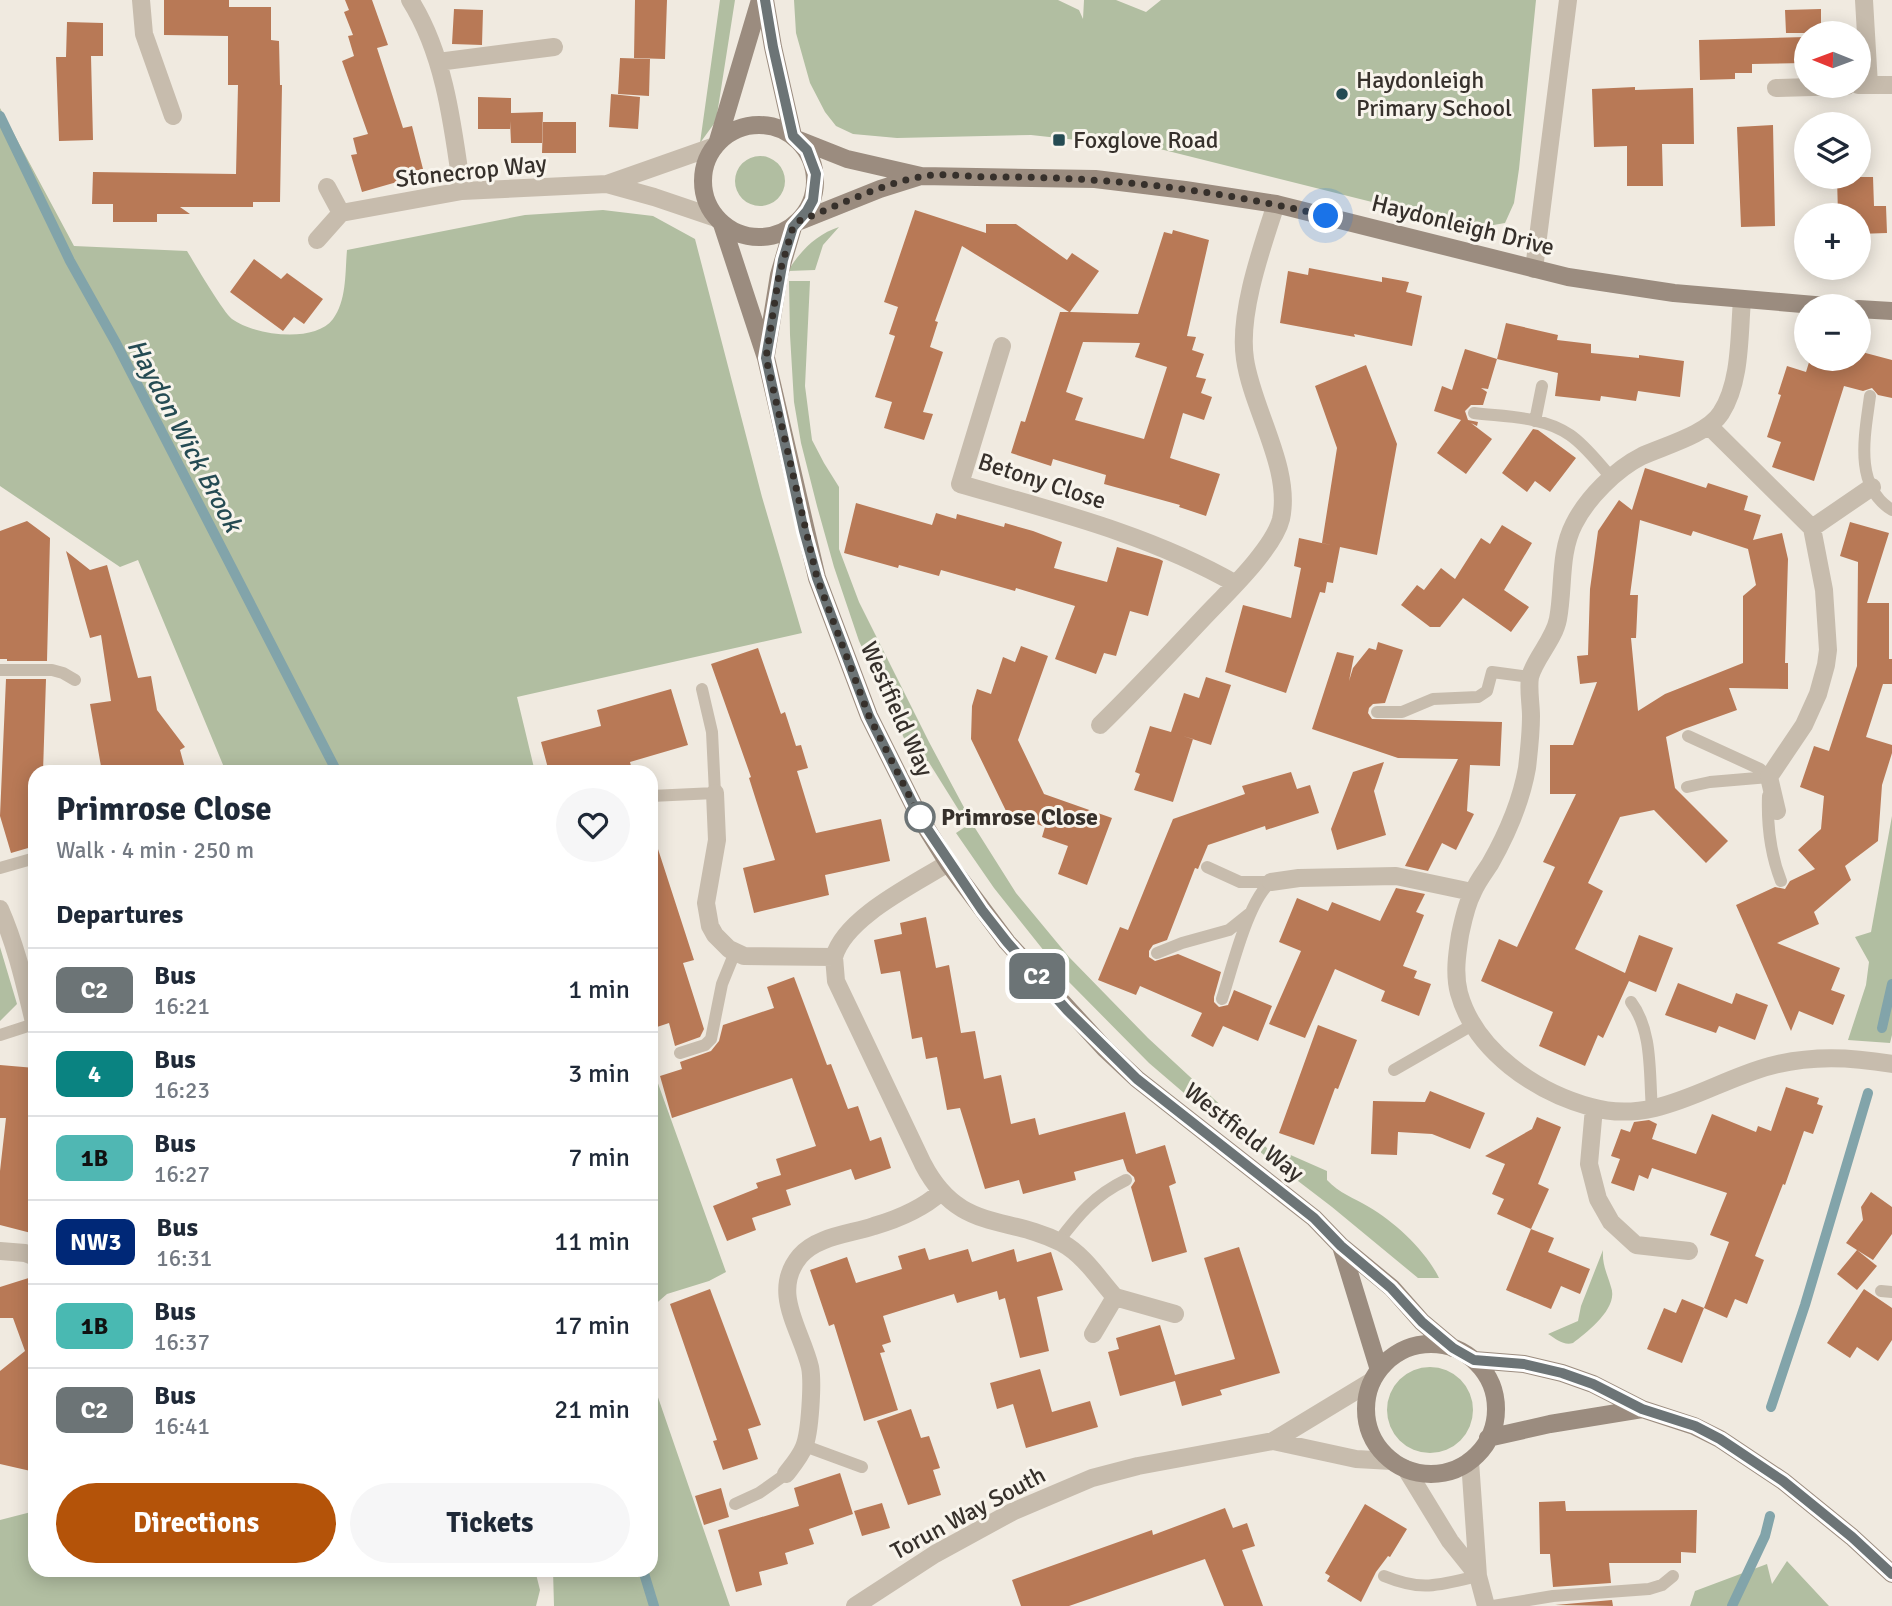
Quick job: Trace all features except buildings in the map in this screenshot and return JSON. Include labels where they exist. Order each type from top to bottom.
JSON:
[{"type":"main road","name":"Westfield Way","points":[[762,0],[796,138],[813,162],[816,187],[807,211],[796,224],[779,275],[766,358]]},
{"type":"main road","name":"Westfield Way","points":[[762,0],[716,145],[708,157],[703,182],[705,195],[719,221],[766,358],[817,578],[869,716],[894,769],[948,863],[1007,942],[1105,1049],[1137,1079],[1281,1190],[1391,1288],[1422,1322],[1453,1348],[1474,1360],[1490,1382],[1496,1413],[1488,1438],[1480,1452],[1470,1461]]},
{"type":"main road","points":[[716,145],[733,131],[753,125],[774,127],[796,138]]},
{"type":"main road","name":"Haydonleigh Drive","points":[[796,138],[847,159],[921,176],[1095,180],[1185,190],[1276,204],[1534,269],[1621,286],[1794,304]]},
{"type":"main road","name":"Haydonleigh Drive","points":[[796,224],[880,189],[921,176]]},
{"type":"main road","points":[[719,221],[735,232],[749,237],[772,236],[796,224]]},
{"type":"main road","points":[[1871,310],[1892,311]]},
{"type":"main road","points":[[1341,1246],[1375,1376],[1365,1409],[1368,1427],[1376,1445],[1399,1465],[1423,1474],[1436,1474],[1458,1468],[1470,1461]]},
{"type":"main road","name":"Westfield Way","points":[[1375,1376],[1397,1353],[1412,1346],[1430,1344],[1453,1348]]},
{"type":"main road","name":"Westfield Way","points":[[1474,1360],[1524,1364],[1562,1373],[1593,1384],[1642,1409],[1695,1426],[1720,1439],[1783,1481],[1852,1537],[1892,1574]]},
{"type":"main road","name":"Westfield Way","points":[[1488,1438],[1550,1424],[1642,1409]]},
{"type":"street","points":[[141,0],[144,34],[173,116]]},
{"type":"street","points":[[410,0],[438,62],[455,141],[462,191]]},
{"type":"street","points":[[1534,269],[1568,0]]},
{"type":"street","points":[[1864,0],[1864,21]]},
{"type":"street","points":[[438,62],[554,47]]},
{"type":"street","points":[[1871,85],[1892,85]]},
{"type":"street","points":[[1776,88],[1794,87]]},
{"type":"street","name":"Stonecrop Way","points":[[341,213],[462,191],[607,184],[716,145]]},
{"type":"street","name":"Stonecrop Way","points":[[607,184],[654,197],[719,221]]},
{"type":"street","points":[[317,240],[341,213],[327,187]]},
{"type":"street","points":[[1100,725],[1156,671],[1236,584],[1269,543],[1281,520],[1279,473],[1245,360],[1244,344],[1252,287],[1276,204]]},
{"type":"street","points":[[1742,300],[1734,378],[1720,415],[1709,426],[1639,458],[1612,478],[1584,508],[1567,539],[1558,623],[1531,677],[1527,767],[1518,804],[1504,839],[1472,892],[1463,922],[1456,970],[1460,993],[1482,1037],[1526,1079],[1557,1096],[1594,1108],[1629,1112],[1652,1109],[1696,1096],[1767,1067],[1795,1060],[1837,1057],[1892,1064]]},
{"type":"street","name":"Betony Close","points":[[1002,346],[960,484],[1147,541],[1199,563],[1236,584]]},
{"type":"street","points":[[1709,426],[1812,528],[1824,590],[1828,650],[1826,665],[1818,695],[1804,725],[1769,777],[1777,811]]},
{"type":"street","points":[[1812,528],[1872,487]]},
{"type":"street","points":[[715,793],[717,840],[706,904],[707,915],[715,935],[735,952],[751,957],[834,957]]},
{"type":"street","points":[[948,863],[872,912],[836,947],[834,957],[836,981],[923,1164],[941,1192],[955,1204],[975,1215],[1058,1242],[1082,1257],[1115,1297],[1175,1314]]},
{"type":"street","points":[[1271,882],[1299,878],[1396,876],[1472,892]]},
{"type":"street","points":[[0,909],[12,937],[28,993]]},
{"type":"street","points":[[1594,1108],[1588,1164],[1598,1199],[1611,1222],[1636,1245],[1689,1251]]},
{"type":"street","points":[[786,1474],[805,1446],[811,1371],[786,1298],[792,1267],[802,1253],[821,1242],[909,1213],[941,1192]]},
{"type":"street","points":[[0,1251],[28,1254]]},
{"type":"street","points":[[1093,1334],[1115,1297]]},
{"type":"street","name":"Torun Way South","points":[[1273,1441],[1375,1376]]},
{"type":"street","name":"Torun Way South","points":[[855,1606],[935,1554],[986,1525],[1092,1478],[1162,1460],[1273,1441],[1356,1459],[1399,1465]]},
{"type":"street","points":[[1470,1461],[1478,1576],[1486,1606]]},
{"type":"street","points":[[1399,1465],[1450,1541],[1478,1576]]},
{"type":"lane","points":[[1535,421],[1542,386]]},
{"type":"lane","points":[[1870,396],[1864,459],[1878,498],[1892,510]]},
{"type":"lane","points":[[1474,413],[1535,421],[1570,435],[1612,478]]},
{"type":"lane","points":[[0,670],[52,670],[75,680]]},
{"type":"lane","points":[[1377,712],[1402,712],[1433,699],[1450,696],[1478,697],[1487,691],[1492,672],[1531,677]]},
{"type":"lane","points":[[658,796],[715,793],[712,732],[702,689]]},
{"type":"lane","points":[[1688,736],[1760,769],[1769,777]]},
{"type":"lane","points":[[1687,788],[1710,782],[1769,777]]},
{"type":"lane","points":[[1769,777],[1767,817],[1773,861],[1782,881]]},
{"type":"lane","points":[[0,868],[28,860]]},
{"type":"lane","points":[[1207,866],[1240,882],[1271,882]]},
{"type":"lane","points":[[1222,999],[1252,910],[1262,889],[1271,882]]},
{"type":"lane","points":[[1157,953],[1228,930],[1239,924],[1252,910]]},
{"type":"lane","points":[[680,1053],[705,1045],[711,1039],[719,996],[735,952]]},
{"type":"lane","points":[[1631,1002],[1640,1014],[1646,1033],[1652,1109]]},
{"type":"lane","points":[[1394,1070],[1474,1024]]},
{"type":"lane","points":[[0,1035],[28,1027]]},
{"type":"lane","points":[[1058,1242],[1091,1202],[1126,1180]]},
{"type":"lane","points":[[805,1446],[862,1467]]},
{"type":"lane","points":[[735,1504],[759,1493],[786,1474]]},
{"type":"lane","points":[[1384,1576],[1406,1585],[1421,1587],[1478,1576]]},
{"type":"lane","points":[[1493,1606],[1553,1596],[1649,1589],[1662,1585],[1673,1576]]},
{"type":"green space","points":[[720,0],[735,0],[716,121],[700,143]]},
{"type":"green space","points":[[794,0],[1058,0],[1079,10],[1083,19],[1084,0],[1116,0],[1146,12],[1161,0],[1536,0],[1514,203],[1505,223],[1488,226],[1380,204],[1160,149],[1031,135],[897,138],[853,134],[836,126],[825,112],[810,83],[796,33]]},
{"type":"green space","points":[[0,108],[74,246],[187,251],[232,319],[269,333],[312,332],[333,319],[343,295],[347,250],[525,215],[603,210],[653,216],[695,239],[762,497],[802,633],[517,697],[533,765],[223,765],[138,560],[120,567],[0,486]]},
{"type":"green space","points":[[760,156],[778,163],[785,181],[778,199],[760,206],[742,199],[735,181],[742,163]]},
{"type":"green space","points":[[839,227],[823,245],[815,270],[788,271],[810,244]]},
{"type":"green space","points":[[789,281],[810,281],[805,386],[812,440],[839,487],[839,549],[859,602],[929,742],[975,828],[1016,893],[1069,957],[1148,1038],[1268,1149],[1277,1149],[1327,1171],[1327,1180],[1332,1185],[1379,1213],[1409,1238],[1439,1278],[1418,1278],[1149,1063],[1068,981],[994,888],[956,833],[968,825],[928,761],[915,762],[859,641],[817,506],[794,402],[790,335]]},
{"type":"green space","points":[[1892,816],[1892,1035],[1890,1043],[1848,1040],[1866,985],[1869,962],[1855,937],[1871,932]]},
{"type":"green space","points":[[0,947],[17,1004],[0,1021]]},
{"type":"green space","points":[[658,1083],[726,1272],[709,1281],[667,1294],[658,1302]]},
{"type":"green space","points":[[1603,1250],[1604,1265],[1611,1287],[1610,1303],[1600,1319],[1586,1333],[1573,1343],[1560,1342],[1548,1334],[1578,1321],[1581,1306]]},
{"type":"green space","points":[[1430,1367],[1454,1374],[1466,1386],[1473,1410],[1466,1434],[1454,1446],[1430,1453],[1406,1446],[1394,1434],[1387,1410],[1394,1386],[1406,1374]]},
{"type":"green space","points":[[658,1397],[730,1606],[554,1606],[553,1577],[658,1577]]},
{"type":"green space","points":[[28,1513],[28,1577],[537,1577],[540,1590],[536,1606],[0,1606],[0,1520]]},
{"type":"green space","points":[[1787,1561],[1829,1606],[1690,1606],[1695,1591],[1767,1564],[1772,1584]]},
{"type":"waterway","name":"Haydon Wick Brook","points":[[0,116],[70,261],[116,343],[333,765]]},
{"type":"waterway","points":[[1882,1028],[1892,984]]},
{"type":"waterway","points":[[1771,1407],[1805,1305],[1868,1093]]},
{"type":"waterway","points":[[1732,1606],[1765,1536],[1770,1516]]},
{"type":"waterway","name":"Haydon Wick Brook","points":[[645,1577],[654,1606]]},
{"type":"bus line","name":"C2","points":[[765,0],[793,136],[807,150],[816,174],[813,200],[793,227],[783,260],[766,358],[817,578],[869,716],[920,818],[948,863],[1007,942],[1105,1049],[1137,1079],[1314,1218],[1341,1246],[1391,1288],[1422,1322],[1453,1348],[1474,1360],[1524,1364],[1562,1373],[1593,1384],[1642,1409],[1695,1426],[1720,1439],[1783,1481],[1852,1537],[1892,1574]]},
{"type":"place","name":"Haydonleigh Primary School","points":[[1342,94]]},
{"type":"place","name":"Foxglove Road","points":[[1059,140]]},
{"type":"place","name":"Primrose Close","points":[[920,817]]},
{"type":"route","points":[[920,817],[869,716],[817,578],[766,358],[779,275],[793,227],[799,221],[921,176],[1044,177],[1138,183],[1276,204],[1326,216]]}]
